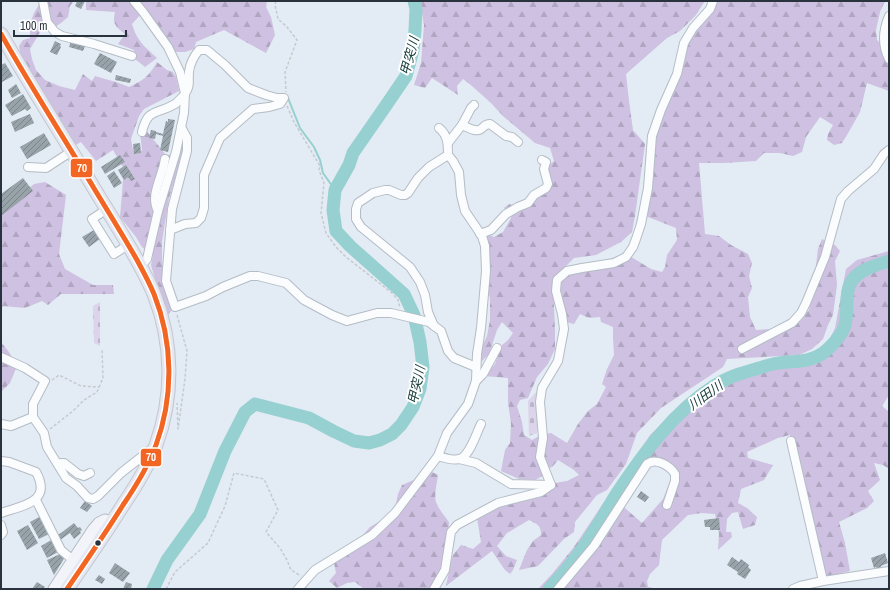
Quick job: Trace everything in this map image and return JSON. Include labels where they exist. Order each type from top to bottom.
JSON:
[{"type":"highway","points":[[1,34],[107,209],[140,267],[154,295],[165,332],[168,352],[168,395],[162,426],[150,460],[142,476],[67,589]]},
{"type":"main road","points":[[54,589],[99,523],[105,520],[112,522]]},
{"type":"street","points":[[43,1],[47,22],[55,32],[62,36],[132,56]]},
{"type":"street","points":[[134,1],[168,47],[180,72],[185,93],[184,113],[176,152],[158,211],[147,259],[140,267]]},
{"type":"street","points":[[551,485],[540,457],[543,438],[540,402],[542,388],[558,361],[564,329],[556,290],[557,280],[567,272],[614,263],[626,257],[633,247],[641,224],[648,188],[652,136],[661,110],[677,74],[684,43],[693,28],[710,9],[713,1]]},
{"type":"street","points":[[889,16],[884,26],[884,43],[889,59]]},
{"type":"street","points":[[142,132],[144,123],[148,117],[153,113],[176,104],[185,93],[189,85],[189,71],[194,56],[199,50],[207,50],[225,65],[248,88],[266,95],[284,98]]},
{"type":"street","points":[[170,230],[185,224],[196,223],[201,218],[204,208],[204,175],[220,138],[253,109],[280,104],[284,98]]},
{"type":"street","points":[[448,143],[462,126],[474,105]]},
{"type":"street","points":[[462,126],[477,131],[486,124],[490,124],[506,136],[512,137],[518,142]]},
{"type":"street","points":[[181,127],[187,138],[187,151],[172,209],[166,281],[175,307],[206,296],[250,276],[258,276],[286,283],[304,300],[347,321],[377,313],[391,313],[432,324],[441,331],[448,351],[454,358],[476,367]]},
{"type":"street","points":[[298,589],[315,570],[372,535],[395,513],[438,456],[447,433],[468,404],[476,381],[477,354],[486,271],[485,246],[482,236],[465,211],[461,195],[459,172],[454,161],[448,155],[448,143],[442,130],[439,128]]},
{"type":"street","points":[[742,350],[792,323],[801,313],[825,257],[841,199],[848,191],[874,169],[884,154],[889,150]]},
{"type":"street","points":[[28,167],[46,168],[72,151]]},
{"type":"street","points":[[432,324],[428,312],[426,295],[420,282],[410,267],[362,227],[356,219],[356,209],[358,203],[373,193],[389,190],[405,195],[429,167],[448,155]]},
{"type":"street","points":[[158,211],[155,206],[155,192],[163,169],[164,159]]},
{"type":"street","points":[[480,234],[491,230],[506,214],[528,202],[534,195],[546,188],[548,184],[544,169],[546,162],[542,160]]},
{"type":"street","points":[[107,209],[92,219],[114,254],[128,245]]},
{"type":"street","points":[[476,381],[483,374],[497,348]]},
{"type":"street","points":[[1,357],[25,368],[45,380],[33,404],[33,417],[44,433],[47,446],[66,478],[77,486],[88,498],[93,499],[98,496],[120,473],[156,445]]},
{"type":"street","points":[[1,424],[11,426],[33,417]]},
{"type":"street","points":[[459,459],[467,454],[480,424]]},
{"type":"street","points":[[791,441],[823,581]]},
{"type":"street","points":[[438,456],[476,462],[511,484],[551,485]]},
{"type":"street","points":[[1,461],[10,462],[36,472],[40,480],[40,490],[36,500],[29,504],[1,513]]},
{"type":"street","points":[[558,589],[594,546],[647,464],[650,462],[659,462],[671,469],[675,474],[675,481],[667,505]]},
{"type":"street","points":[[58,464],[64,463],[78,474],[84,476],[90,473]]},
{"type":"street","points":[[434,589],[445,570],[451,532],[456,525],[498,503],[541,492],[551,485]]},
{"type":"street","points":[[36,500],[61,550],[73,560]]},
{"type":"street","points":[[1,525],[1,535]]},
{"type":"street","points":[[793,589],[823,581],[889,571]]},
{"type":"path","points":[[276,1],[275,5],[278,19],[287,27],[297,40],[285,72],[286,93],[284,98],[294,122],[320,166],[319,170],[324,183],[321,213],[326,233],[336,247],[346,257],[398,300],[403,316]]},
{"type":"path","points":[[175,307],[187,351],[185,379],[178,429],[177,399]]},
{"type":"path","points":[[44,433],[73,411],[84,400],[97,392],[103,378],[102,349]]},
{"type":"path","points":[[45,380],[51,381],[59,375],[80,386],[99,387]]},
{"type":"path","points":[[166,589],[175,572],[208,543],[225,506],[234,473],[264,479],[278,510],[266,532],[280,548],[291,570],[306,579]]},
{"type":"green space","points":[[41,1],[74,1],[70,6],[68,17],[61,23],[55,27],[46,22],[30,49],[36,70],[45,80],[59,86],[75,90],[83,74],[92,81],[95,76],[129,87],[146,77],[157,62],[167,70],[173,72],[176,77],[179,91],[144,109],[139,116],[131,139],[133,150],[138,154],[142,150],[140,132],[145,129],[165,154],[171,156],[177,131],[186,142],[169,198],[162,241],[162,277],[171,311],[166,317],[151,265],[153,255],[142,247],[120,217],[124,169],[113,150],[96,161],[81,142],[74,146],[28,70],[20,52],[19,46],[23,40],[30,38],[30,24]]},
{"type":"green space","points":[[86,1],[267,1],[266,7],[271,17],[275,35],[266,53],[224,30],[196,42],[194,49],[185,52],[173,52],[141,14],[132,24],[134,30],[142,43],[157,58],[145,67],[135,59],[134,50],[118,44],[125,34],[114,22],[115,12],[86,10]]},
{"type":"green space","points":[[420,1],[705,1],[695,16],[680,31],[667,38],[626,74],[633,130],[645,144],[632,232],[621,242],[596,255],[574,258],[562,270],[553,284],[555,349],[548,364],[537,377],[528,398],[520,400],[517,406],[524,435],[532,440],[541,435],[544,475],[535,480],[519,479],[501,471],[505,450],[510,443],[511,424],[508,402],[508,378],[484,376],[495,364],[502,345],[513,333],[502,322],[497,330],[489,354],[481,362],[481,349],[487,336],[490,320],[490,298],[483,276],[483,232],[494,237],[503,232],[511,218],[504,208],[509,204],[515,206],[535,190],[547,185],[547,167],[554,161],[550,148],[535,143],[463,79],[457,86],[458,95],[432,78],[425,88],[414,85],[421,63],[424,25]]},
{"type":"green space","points":[[711,1],[885,1],[880,12],[876,30],[877,40],[884,47],[889,64],[889,91],[867,83],[860,112],[842,143],[834,145],[827,140],[828,134],[833,125],[820,117],[806,137],[802,152],[793,156],[780,153],[764,153],[756,161],[699,163],[705,234],[719,236],[731,245],[748,254],[752,263],[749,276],[752,288],[748,297],[750,317],[756,330],[771,329],[801,321],[809,310],[812,299],[818,249],[822,239],[835,245],[840,251],[835,261],[837,285],[833,315],[823,339],[812,349],[799,355],[727,359],[723,367],[661,408],[637,433],[626,464],[607,490],[597,495],[575,522],[574,532],[564,539],[538,566],[519,570],[527,550],[533,541],[541,535],[538,525],[529,520],[507,533],[497,546],[506,556],[517,560],[510,574],[505,570],[492,551],[446,586],[453,555],[461,545],[473,549],[481,542],[476,512],[492,501],[567,481],[579,475],[558,460],[547,470],[543,453],[544,434],[551,433],[567,443],[578,424],[588,411],[597,404],[606,387],[602,384],[614,355],[613,327],[601,322],[600,317],[589,318],[580,314],[574,324],[562,321],[559,288],[563,278],[570,272],[587,268],[615,257],[628,255],[651,269],[662,272],[665,267],[667,255],[677,240],[676,228],[643,215],[652,134],[670,86],[684,42]]},
{"type":"green space","points":[[45,182],[66,195],[59,254],[65,269],[93,285],[113,285],[114,294],[61,294],[48,305],[42,301],[25,308],[3,306],[1,309],[1,212],[34,184]]},
{"type":"green space","points":[[889,251],[889,395],[882,406],[889,412],[889,469],[883,465],[874,463],[880,480],[868,491],[874,501],[867,508],[839,522],[845,543],[850,571],[821,578],[790,435],[778,438],[747,452],[748,458],[773,465],[764,480],[741,489],[738,503],[747,508],[757,517],[755,525],[743,529],[738,512],[732,513],[727,519],[726,532],[731,532],[732,537],[718,550],[719,534],[715,514],[702,513],[688,515],[662,540],[659,565],[650,574],[647,581],[648,587],[659,589],[538,589],[574,547],[604,502],[618,502],[642,523],[663,499],[671,479],[671,469],[639,452],[650,435],[663,423],[702,400],[728,373],[736,368],[808,356],[828,343],[835,328],[846,269],[857,260]]},
{"type":"green space","points":[[100,302],[100,346],[94,343],[93,306]]},
{"type":"green space","points":[[1,342],[17,366],[10,383],[1,392]]},
{"type":"green space","points":[[538,390],[537,433],[529,436],[528,401]]},
{"type":"green space","points":[[432,472],[438,475],[435,493],[436,502],[449,522],[438,589],[364,589],[355,582],[347,583],[337,588],[329,581],[336,573],[333,558],[355,544],[370,527],[394,513],[398,494],[402,485]]},
{"type":"building","points":[[77,1],[85,1],[81,9],[75,6]]},
{"type":"building","points":[[55,41],[61,44],[57,55],[50,52]]},
{"type":"building","points":[[71,41],[85,46],[83,51],[69,47]]},
{"type":"building","points":[[100,53],[117,62],[111,73],[94,64]]},
{"type":"building","points":[[5,63],[13,76],[2,82],[1,65]]},
{"type":"building","points":[[116,75],[131,79],[130,83],[115,80]]},
{"type":"building","points":[[16,84],[21,93],[12,98],[8,90]]},
{"type":"building","points":[[23,94],[31,108],[27,111],[25,109],[12,116],[5,105]]},
{"type":"building","points":[[30,114],[34,123],[15,132],[11,122]]},
{"type":"building","points":[[168,119],[175,120],[168,152],[160,150],[163,136],[156,134],[155,139],[149,138],[151,130],[163,134],[166,121],[168,122]]},
{"type":"building","points":[[44,133],[51,145],[27,159],[20,147]]},
{"type":"building","points":[[140,143],[141,153],[134,154],[133,144]]},
{"type":"building","points":[[120,155],[125,162],[105,174],[101,167]]},
{"type":"building","points":[[126,165],[135,179],[131,181],[128,177],[124,180],[118,170]]},
{"type":"building","points":[[114,171],[122,183],[114,188],[107,176]]},
{"type":"building","points":[[23,178],[33,191],[1,216],[1,194]]},
{"type":"building","points":[[94,230],[100,239],[89,247],[82,237]]},
{"type":"building","points":[[641,491],[649,497],[645,502],[637,497]]},
{"type":"building","points":[[85,501],[92,506],[87,512],[80,508]]},
{"type":"building","points":[[41,516],[51,533],[39,539],[30,522]]},
{"type":"building","points":[[719,518],[720,530],[710,530],[710,527],[705,527],[704,520]]},
{"type":"building","points":[[74,523],[78,528],[80,527],[82,530],[80,531],[81,533],[74,539],[70,533],[60,540],[57,536]]},
{"type":"building","points":[[28,525],[38,543],[27,550],[17,531]]},
{"type":"building","points":[[53,539],[60,551],[47,558],[41,546]]},
{"type":"building","points":[[885,553],[888,563],[877,569],[876,567],[874,568],[871,558]]},
{"type":"building","points":[[60,554],[65,557],[54,575],[47,560]]},
{"type":"building","points":[[732,557],[739,562],[741,559],[749,565],[748,567],[751,570],[745,579],[737,574],[738,572],[727,565]]},
{"type":"building","points":[[115,563],[130,573],[123,582],[109,573]]},
{"type":"building","points":[[99,575],[105,579],[102,584],[95,580]]},
{"type":"building","points":[[37,582],[45,587],[43,589],[32,589]]},
{"type":"building","points":[[126,582],[132,584],[131,589],[123,589]]},
{"type":"waterway","name":"甲突川","points":[[153,589],[167,560],[200,514],[225,451],[245,412],[255,404],[309,418],[354,441],[369,443],[380,440],[392,434],[401,425],[413,407],[420,389],[423,367],[420,342],[414,315],[404,294],[350,246],[336,231],[333,210],[335,190],[349,165],[353,153],[406,76],[413,50],[416,9],[414,1]]},
{"type":"waterway","points":[[288,98],[300,128],[314,147],[320,160],[323,173],[335,190]]},
{"type":"waterway","name":"川田川","points":[[549,589],[579,553],[617,493],[649,448],[685,408],[699,396],[730,377],[771,364],[811,359],[823,353],[829,348],[844,329],[847,294],[854,278],[866,269],[889,261]]},
{"type":"transit line","name":"70","points":[[1,34],[144,272],[160,312],[168,350],[169,369],[166,407],[162,426],[153,453],[133,491],[67,589]]}]
